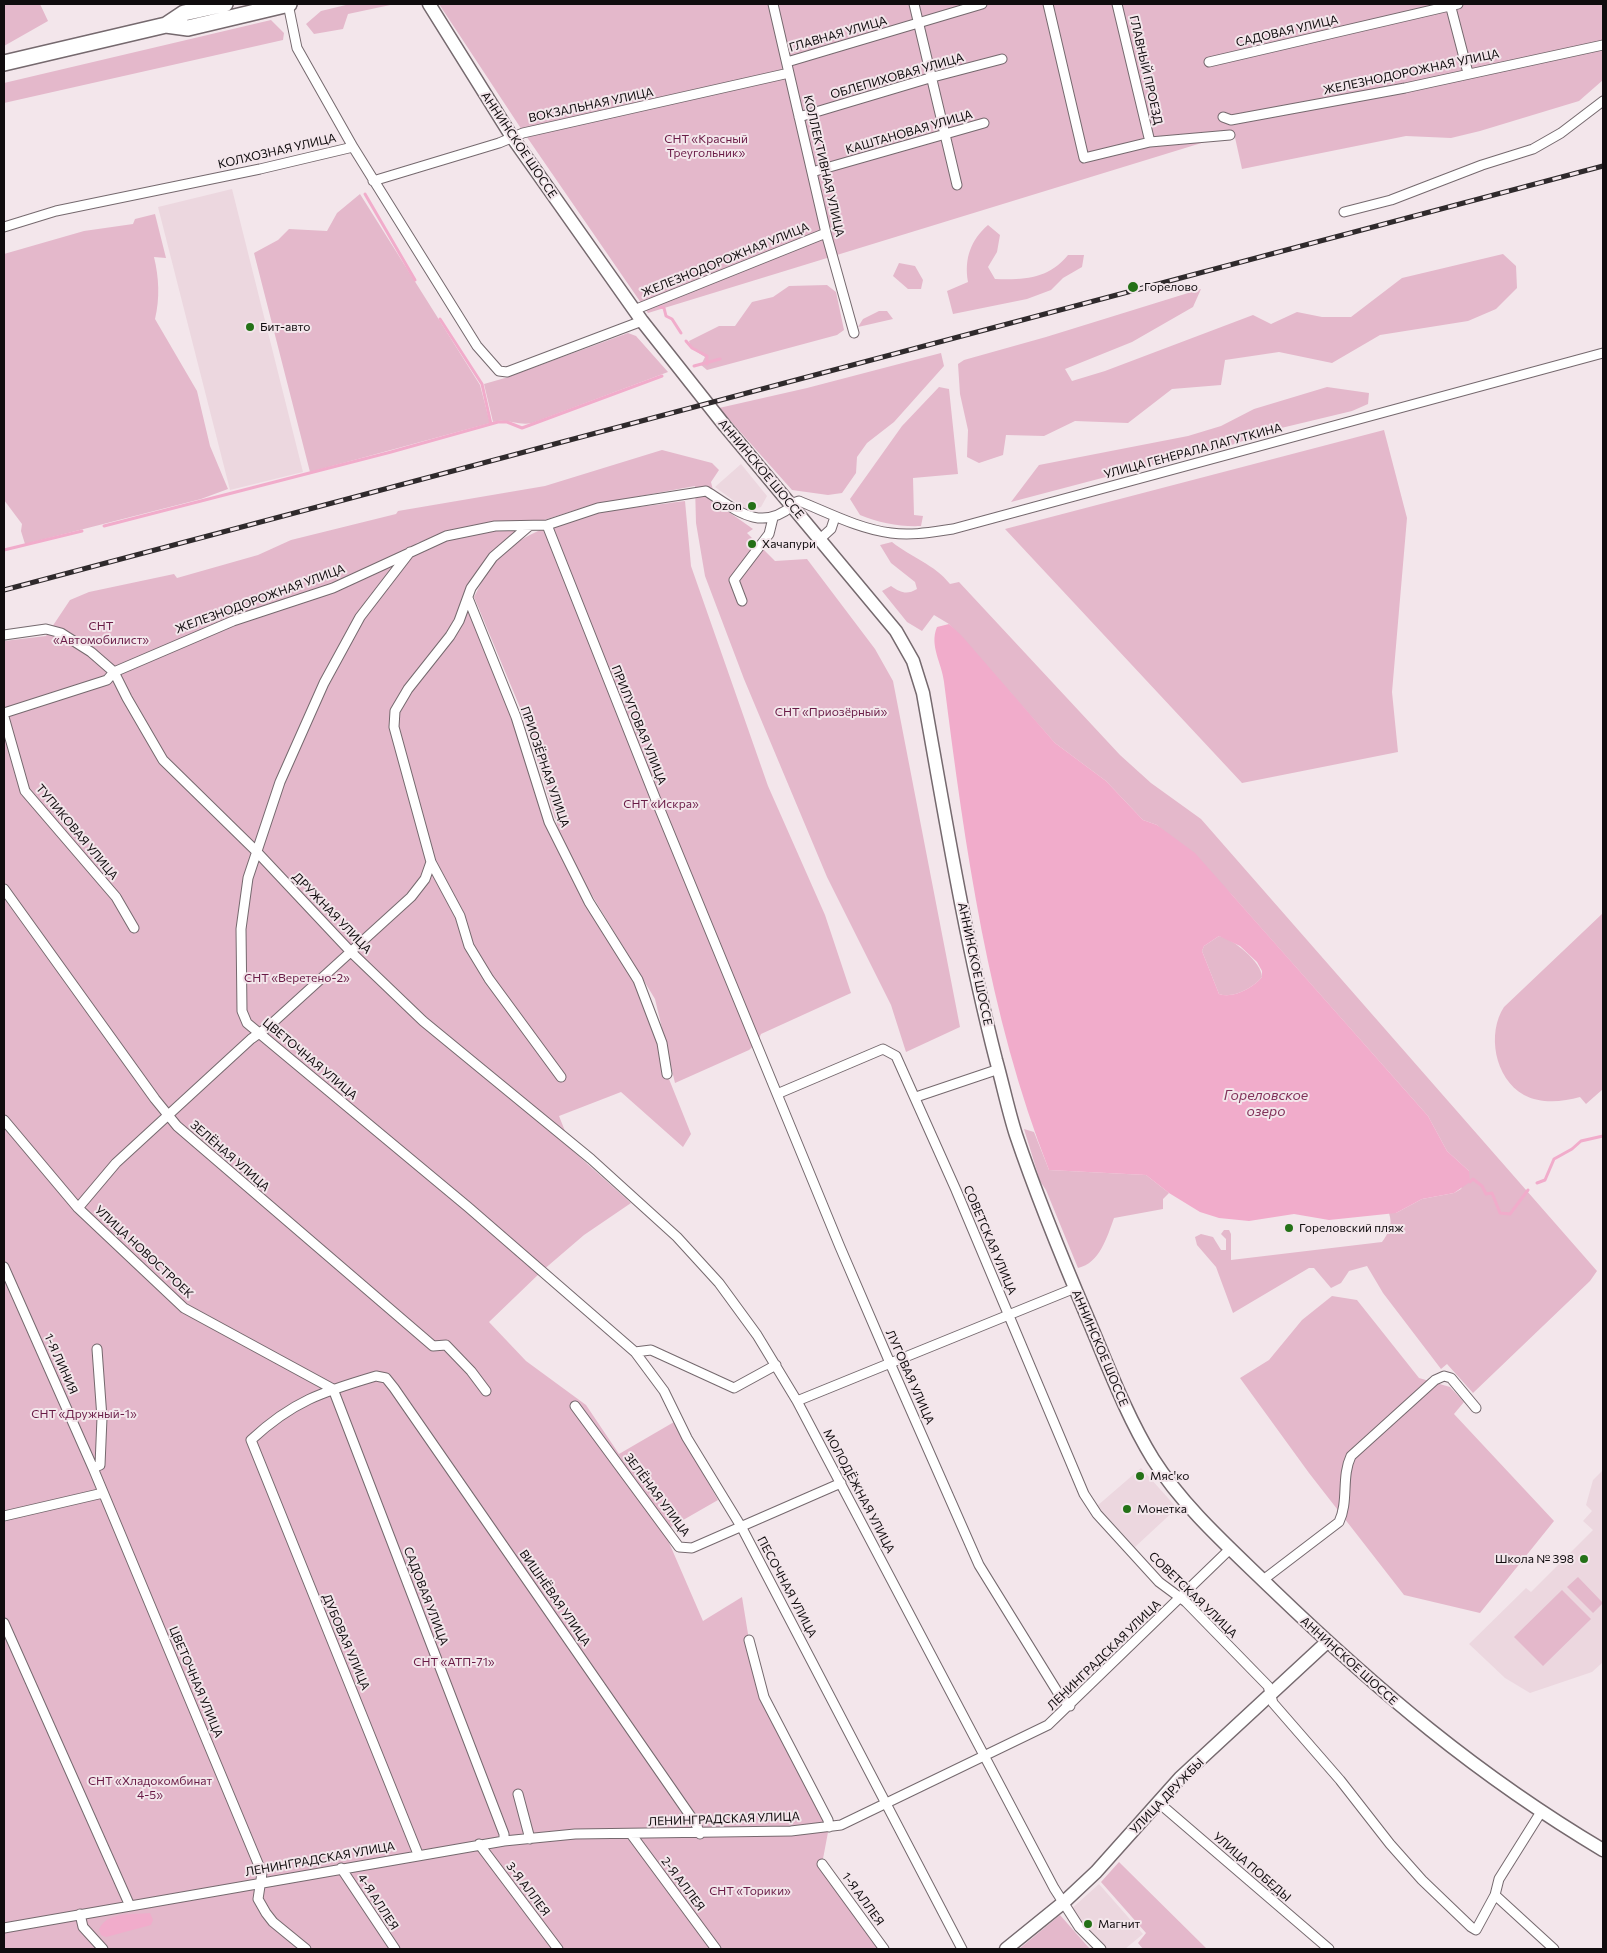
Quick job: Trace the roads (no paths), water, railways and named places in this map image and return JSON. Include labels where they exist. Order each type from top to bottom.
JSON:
[{"type":"highway","points":[[4,63],[166,25],[184,13],[225,4]]},
{"type":"highway","points":[[166,25],[188,28],[289,4]]},
{"type":"main road","name":"АННИНСКОЕ ШОССЕ","points":[[428,4],[512,137],[642,321],[725,426],[896,631],[913,660],[923,694],[980,996],[1018,1140],[1043,1212],[1074,1288],[1134,1425],[1154,1461],[1174,1487],[1231,1548],[1327,1642],[1383,1692],[1438,1738],[1540,1812],[1603,1850]]},
{"type":"main road","name":"УЛИЦА ДРУЖБЫ","points":[[1006,1949],[1064,1902],[1096,1872],[1180,1778],[1272,1695],[1327,1642]]},
{"type":"street","points":[[289,4],[297,48],[353,147]]},
{"type":"street","name":"КОЛЛЕКТИВНАЯ УЛИЦА","points":[[773,4],[826,233],[854,332]]},
{"type":"street","points":[[914,4],[933,77],[957,185]]},
{"type":"street","name":"ГЛАВНАЯ УЛИЦА","points":[[787,62],[982,4]]},
{"type":"street","points":[[1048,4],[1084,158],[1150,142],[1230,135]]},
{"type":"street","name":"ГЛАВНЫЙ ПРОЕЗД","points":[[1117,4],[1150,142]]},
{"type":"street","points":[[1453,4],[1468,73]]},
{"type":"street","name":"САДОВАЯ УЛИЦА","points":[[1209,62],[1453,4]]},
{"type":"street","name":"ЖЕЛЕЗНОДОРОЖНАЯ УЛИЦА","points":[[1223,118],[1231,120],[1406,88],[1603,45]]},
{"type":"street","name":"ОБЛЕПИХОВАЯ УЛИЦА","points":[[800,118],[933,77],[1002,59]]},
{"type":"street","name":"ВОКЗАЛЬНАЯ УЛИЦА","points":[[373,181],[512,137],[789,72]]},
{"type":"street","points":[[1344,212],[1391,200],[1482,165],[1533,149],[1561,132],[1603,101]]},
{"type":"street","name":"КАШТАНОВАЯ УЛИЦА","points":[[812,172],[984,123]]},
{"type":"street","name":"КОЛХОЗНАЯ УЛИЦА","points":[[4,227],[56,211],[260,169],[353,147],[472,337],[499,371],[507,372],[642,321]]},
{"type":"street","name":"ЖЕЛЕЗНОДОРОЖНАЯ УЛИЦА","points":[[634,310],[826,233]]},
{"type":"street","name":"УЛИЦА ГЕНЕРАЛА ЛАГУТКИНА","points":[[791,505],[799,501],[835,517],[891,533],[923,534],[953,529],[1603,353]]},
{"type":"street","name":"ЖЕЛЕЗНОДОРОЖНАЯ УЛИЦА","points":[[4,713],[107,680],[114,672],[233,621],[333,588],[410,552],[456,534],[495,526],[547,525],[598,508],[706,491],[744,515],[762,519],[773,518]]},
{"type":"street","points":[[742,601],[734,580],[769,534],[773,518],[791,505]]},
{"type":"street","points":[[820,539],[831,529],[835,517]]},
{"type":"street","name":"ПРИЛУГОВАЯ УЛИЦА","points":[[547,525],[656,800],[757,1043]]},
{"type":"street","points":[[529,526],[493,557],[471,588],[459,621],[450,636],[408,689],[395,711],[394,726],[432,862],[460,916],[468,946],[489,979],[561,1077]]},
{"type":"street","name":"ЦВЕТОЧНАЯ УЛИЦА","points":[[410,552],[360,617],[324,683],[280,782],[248,878],[241,929],[242,1011],[247,1023],[259,1034],[279,1048],[542,1271]]},
{"type":"street","name":"ПРИОЗЁРНАЯ УЛИЦА","points":[[468,598],[516,717],[549,822],[589,902],[638,980],[662,1043],[667,1074]]},
{"type":"street","points":[[4,635],[46,628],[61,633],[91,652],[114,672]]},
{"type":"street","name":"ДРУЖНАЯ УЛИЦА","points":[[114,672],[126,698],[163,760],[257,852],[351,952],[423,1022],[567,1141]]},
{"type":"street","name":"ТУПИКОВАЯ УЛИЦА","points":[[4,717],[25,791],[116,897],[134,928]]},
{"type":"street","points":[[78,1208],[100,1179],[169,1114],[411,897],[425,879],[432,862]]},
{"type":"street","name":"ЗЕЛЁНАЯ УЛИЦА","points":[[4,889],[177,1126],[303,1237],[433,1346],[446,1345],[471,1371],[486,1391]]},
{"type":"street","name":"ЛУГОВАЯ УЛИЦА","points":[[757,1043],[890,1363],[979,1565],[1060,1696],[1070,1706]]},
{"type":"street","name":"СОВЕТСКАЯ УЛИЦА","points":[[778,1094],[883,1050],[896,1056],[916,1098],[1084,1494],[1097,1514],[1159,1582],[1181,1598],[1268,1686],[1273,1704],[1340,1780],[1390,1844],[1422,1880],[1470,1927],[1476,1930],[1495,1895],[1499,1879],[1540,1812]]},
{"type":"street","points":[[916,1098],[999,1069]]},
{"type":"street","name":"УЛИЦА НОВОСТРОЕК","points":[[4,1120],[78,1208],[184,1308],[332,1389]]},
{"type":"street","name":"МОЛОДЁЖНАЯ УЛИЦА","points":[[567,1141],[591,1159],[677,1237],[719,1283],[776,1365],[797,1401],[1054,1888],[1079,1927],[1100,1949]]},
{"type":"street","name":"1-Я ЛИНИЯ","points":[[4,1267],[103,1493]]},
{"type":"street","name":"ПЕСОЧНАЯ УЛИЦА","points":[[542,1271],[635,1352],[664,1391],[687,1438],[742,1528],[962,1949]]},
{"type":"street","points":[[797,1401],[1074,1288]]},
{"type":"street","points":[[93,1468],[100,1465],[102,1427],[97,1349]]},
{"type":"street","points":[[635,1352],[651,1350],[734,1388],[776,1365]]},
{"type":"street","name":"ВИШНЁВАЯ УЛИЦА","points":[[332,1389],[376,1376],[386,1378],[691,1816],[700,1834]]},
{"type":"street","points":[[1263,1580],[1339,1522],[1344,1511],[1346,1466],[1351,1456],[1435,1380],[1444,1376],[1452,1378],[1476,1408]]},
{"type":"street","name":"САДОВАЯ УЛИЦА","points":[[332,1389],[504,1834],[504,1841]]},
{"type":"street","name":"ДУБОВАЯ УЛИЦА","points":[[332,1389],[310,1397],[271,1421],[251,1440],[418,1854]]},
{"type":"street","name":"ЗЕЛЁНАЯ УЛИЦА","points":[[575,1406],[679,1547],[692,1548],[742,1528],[840,1483]]},
{"type":"street","points":[[4,1516],[103,1493]]},
{"type":"street","name":"ЦВЕТОЧНАЯ УЛИЦА","points":[[103,1493],[262,1873],[262,1882]]},
{"type":"street","name":"ЛЕНИНГРАДСКАЯ УЛИЦА","points":[[4,1928],[479,1844],[575,1834],[700,1834],[829,1827],[841,1824],[1048,1725],[1070,1706],[1231,1548]]},
{"type":"street","points":[[4,1623],[130,1906]]},
{"type":"street","points":[[749,1640],[764,1697],[828,1820],[829,1827]]},
{"type":"street","points":[[518,1794],[530,1839]]},
{"type":"street","name":"УЛИЦА ПОБЕДЫ","points":[[1159,1803],[1328,1949]]},
{"type":"street","name":"2-Я АЛЛЕЯ","points":[[631,1834],[716,1949]]},
{"type":"street","name":"3-Я АЛЛЕЯ","points":[[479,1844],[558,1949]]},
{"type":"street","name":"1-Я АЛЛЕЯ","points":[[822,1864],[884,1949]]},
{"type":"street","name":"4-Я АЛЛЕЯ","points":[[341,1868],[395,1949]]},
{"type":"street","points":[[262,1882],[258,1899],[266,1913],[273,1922],[306,1949]]},
{"type":"street","points":[[1495,1895],[1554,1949]]},
{"type":"street","points":[[80,1914],[83,1927],[103,1949]]},
{"type":"water","name":"Гореловское озеро","points":[[949,624],[961,635],[1055,743],[1106,781],[1143,820],[1157,825],[1195,853],[1428,1116],[1447,1151],[1469,1171],[1470,1182],[1454,1193],[1422,1199],[1396,1213],[1329,1220],[1294,1214],[1249,1221],[1219,1218],[1200,1212],[1169,1193],[1146,1175],[1049,1170],[1028,1111],[1010,1051],[981,929],[970,868],[943,675],[935,648],[934,641],[937,627]],"holes":[[[1219,936],[1240,946],[1257,962],[1262,971],[1262,977],[1253,985],[1236,994],[1219,994],[1202,951],[1204,946]]]},
{"type":"water","points":[[150,1913],[153,1920],[151,1925],[106,1937],[101,1935],[99,1929],[108,1919],[121,1915]]},
{"type":"waterway","points":[[365,194],[415,280]]},
{"type":"waterway","points":[[660,307],[664,308],[666,316],[672,319],[681,333]]},
{"type":"waterway","points":[[440,319],[482,384],[491,424]]},
{"type":"waterway","points":[[686,341],[692,348],[707,356],[707,364]]},
{"type":"waterway","points":[[694,366],[720,359]]},
{"type":"waterway","points":[[104,526],[391,452],[498,422],[507,422],[522,428],[662,376]]},
{"type":"waterway","points":[[4,550],[82,531]]},
{"type":"waterway","points":[[1537,1183],[1545,1180],[1554,1159],[1572,1149],[1581,1141],[1603,1136]]},
{"type":"waterway","points":[[1470,1182],[1473,1179],[1482,1186],[1486,1194],[1492,1193],[1500,1213],[1510,1214],[1528,1190]]},
{"type":"railway","points":[[4,590],[1603,166]]},
{"type":"place","name":"Горелово","points":[[1133,287]]},
{"type":"place","name":"Бит-авто","points":[[250,327]]},
{"type":"place","name":"Ozon","points":[[752,506]]},
{"type":"place","name":"Хачапури","points":[[752,544]]},
{"type":"place","name":"Гореловский пляж","points":[[1289,1228]]},
{"type":"place","name":"Мяс'ко","points":[[1140,1476]]},
{"type":"place","name":"Монетка","points":[[1127,1509]]},
{"type":"place","name":"Школа № 398","points":[[1584,1559]]},
{"type":"place","name":"Магнит","points":[[1088,1924]]},
{"type":"park label","name":"СНТ «Красный Треугольник»","points":[[706,146]]},
{"type":"park label","name":"СНТ «Автомобилист»","points":[[101,633]]},
{"type":"park label","name":"СНТ «Приозёрный»","points":[[831,712]]},
{"type":"park label","name":"СНТ «Искра»","points":[[661,804]]},
{"type":"park label","name":"СНТ «Веретено-2»","points":[[297,978]]},
{"type":"park label","name":"СНТ «Дружный-1»","points":[[84,1414]]},
{"type":"park label","name":"СНТ «АТП-71»","points":[[454,1662]]},
{"type":"park label","name":"СНТ «Хладокомбинат 4-5»","points":[[150,1788]]},
{"type":"park label","name":"СНТ «Торики»","points":[[750,1891]]}]
